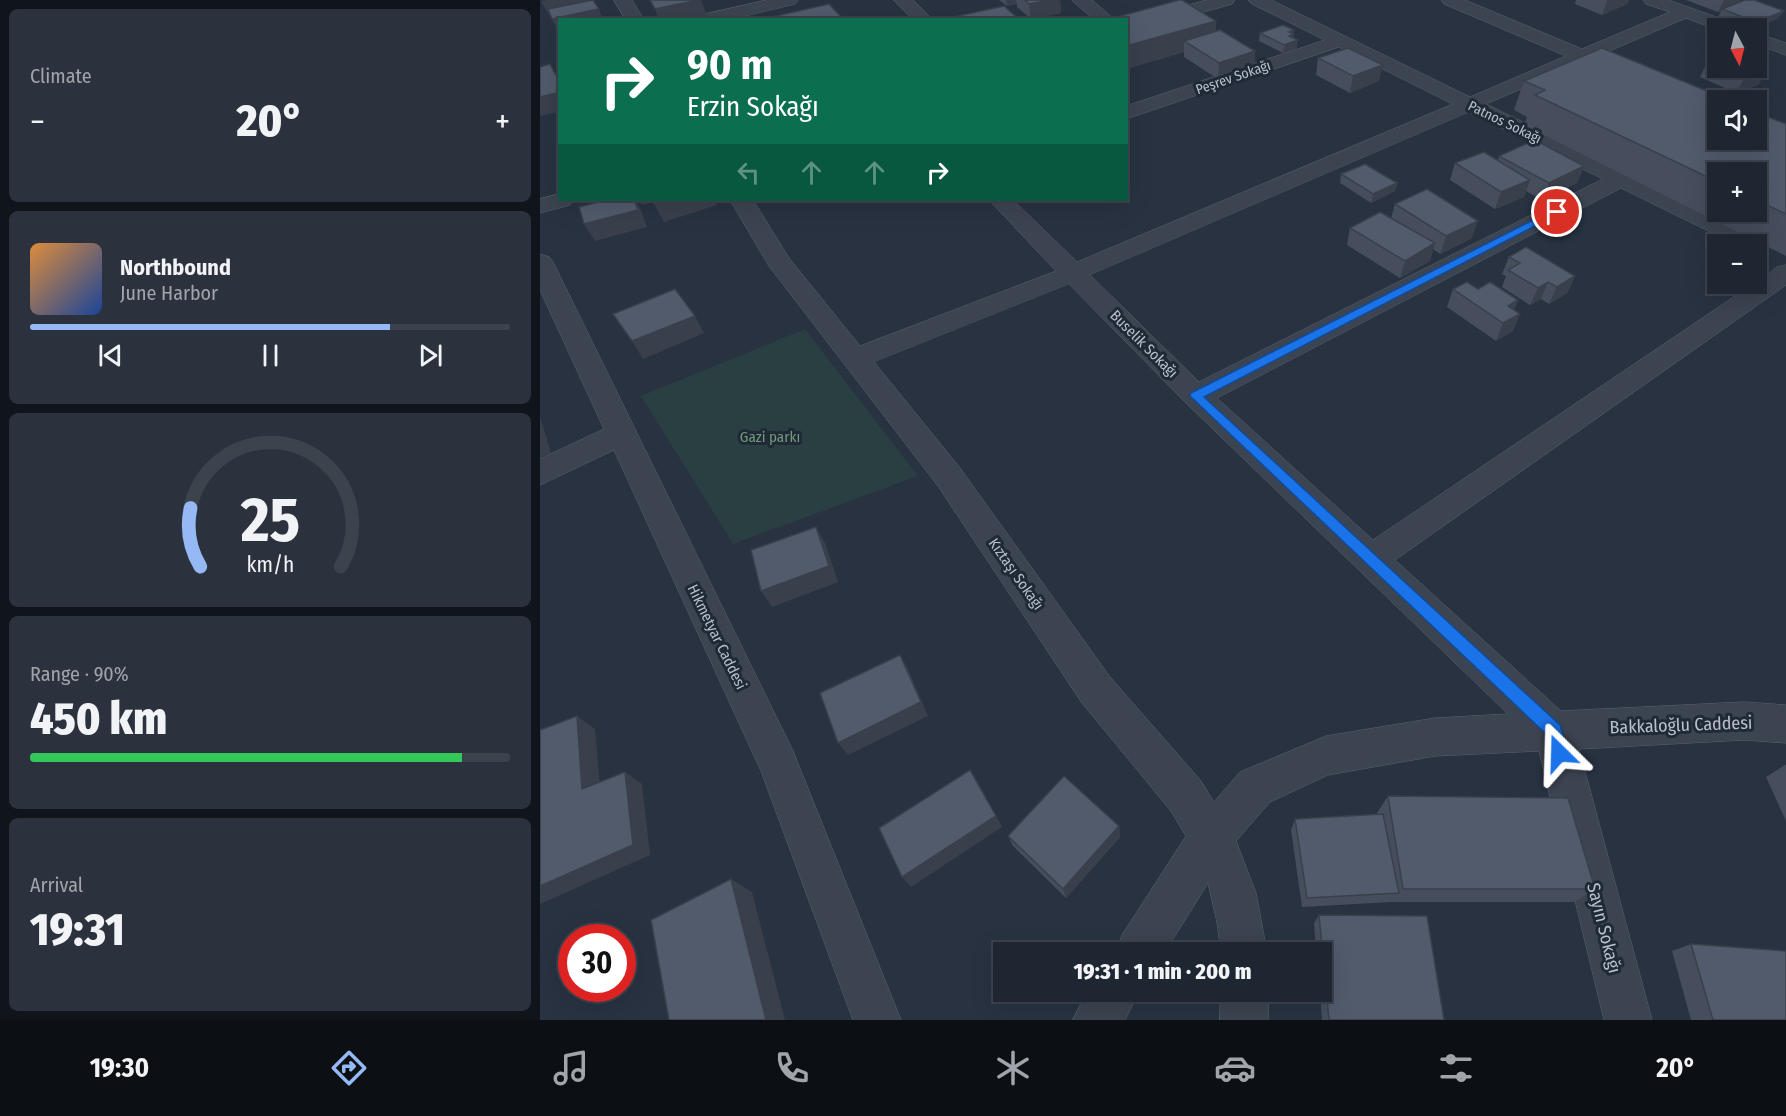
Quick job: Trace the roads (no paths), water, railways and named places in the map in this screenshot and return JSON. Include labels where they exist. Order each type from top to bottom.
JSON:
[{"type":"street","points":[[623,0],[633,18]]},
{"type":"street","points":[[712,18],[789,0]]},
{"type":"street","points":[[903,0],[924,18]]},
{"type":"street","points":[[1080,0],[1104,18]]},
{"type":"street","points":[[1128,28],[1226,0]]},
{"type":"street","name":"Patnos Sokağı","points":[[1257,0],[1733,234]]},
{"type":"street","points":[[1450,0],[1603,65]]},
{"type":"street","points":[[1652,0],[1707,20]]},
{"type":"street","points":[[855,358],[1073,273],[1685,12]]},
{"type":"street","name":"Peşrev Sokağı","points":[[1128,112],[1340,41]]},
{"type":"street","points":[[1767,42],[1786,49]]},
{"type":"street","points":[[1196,396],[1621,179]]},
{"type":"street","points":[[540,206],[558,201]]},
{"type":"street","name":"Kıztaşı Sokağı","points":[[743,201],[778,261],[949,477],[1096,690],[1186,796],[1211,837],[1234,889],[1243,942]]},
{"type":"street","name":"Buselik Sokağı","points":[[1001,201],[1196,396],[1554,731]]},
{"type":"street","name":"Patnos Sokağı","points":[[1767,251],[1786,261]]},
{"type":"street","name":"Hikmetyar Caddesi","points":[[540,262],[779,765],[877,1020]]},
{"type":"street","points":[[1371,559],[1786,273]]},
{"type":"street","points":[[540,473],[620,434]]},
{"type":"street","name":"Bakkaloğlu Caddesi","points":[[1211,837],[1255,787],[1326,756],[1435,737],[1744,721],[1786,724]]},
{"type":"street","name":"Sayın Sokağı","points":[[1554,731],[1628,1020]]},
{"type":"street","points":[[1145,942],[1211,837]]},
{"type":"street","points":[[1097,1020],[1109,1002]]},
{"type":"street","points":[[1244,1020],[1245,1002]]},
{"type":"park label","name":"Gazi parkı","points":[[770,437]]}]
